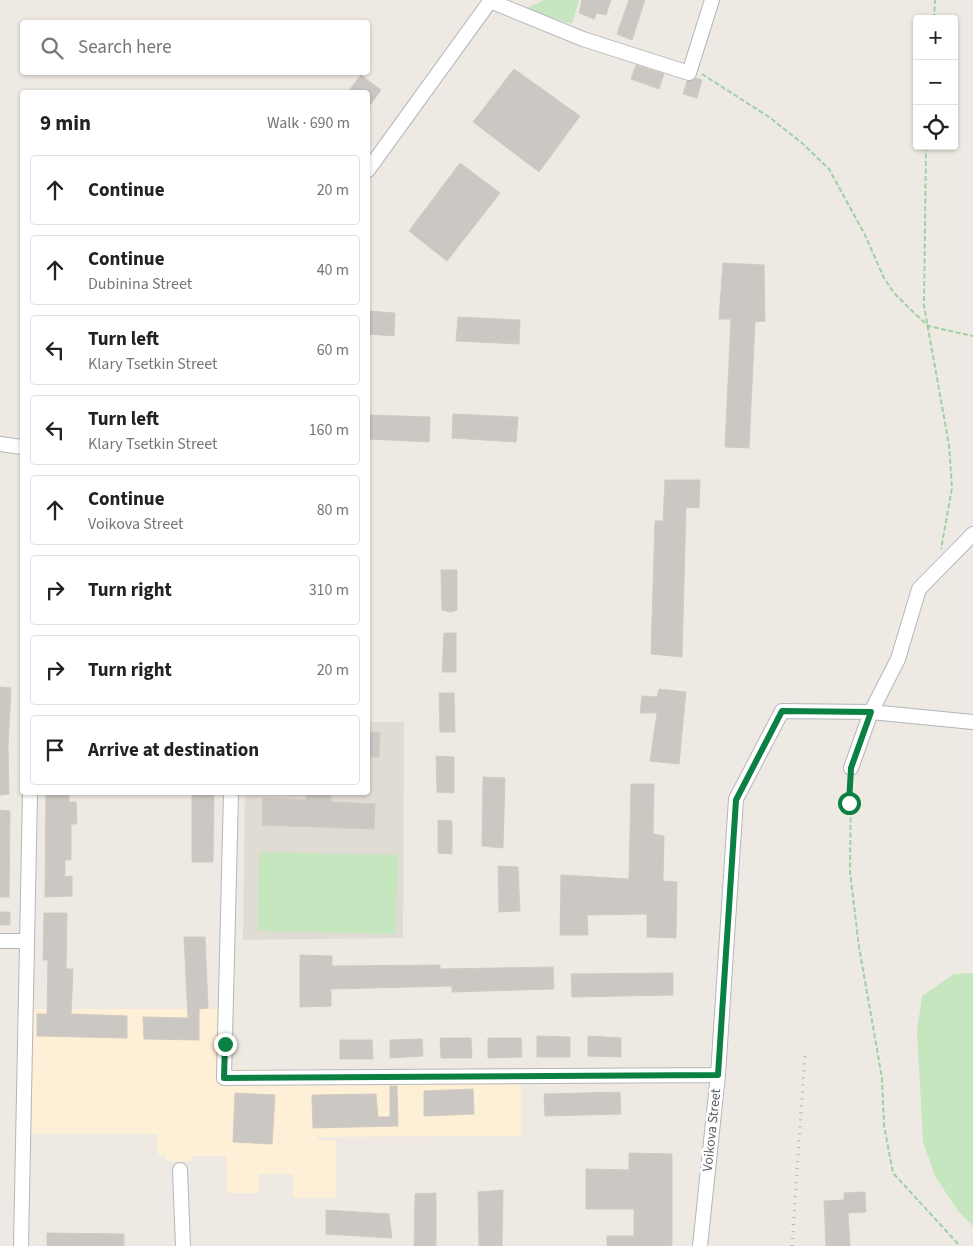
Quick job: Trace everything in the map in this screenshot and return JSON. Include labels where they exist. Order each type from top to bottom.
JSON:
[{"type":"street","points":[[370,167],[491,1],[583,39],[689,74],[712,0]]},
{"type":"street","points":[[0,444],[20,447]]},
{"type":"street","points":[[851,768],[871,712],[898,659],[919,589],[973,534]]},
{"type":"street","name":"Voikova Street","points":[[700,1246],[718,1075],[736,800],[782,711],[871,712]]},
{"type":"street","points":[[871,712],[973,722]]},
{"type":"street","points":[[21,1246],[30,795]]},
{"type":"street","points":[[231,795],[224,1078],[718,1075]]},
{"type":"street","points":[[0,941],[27,941]]},
{"type":"street","points":[[180,1170],[183,1246]]},
{"type":"path","points":[[934,15],[935,0]]},
{"type":"path","points":[[690,69],[740,96],[802,143],[829,169],[865,235],[884,278],[894,293],[928,326],[973,336]]},
{"type":"path","points":[[926,150],[924,306],[950,445],[951,471],[949,506],[940,554]]},
{"type":"path","points":[[851,768],[849,803],[850,872],[859,947],[882,1078],[884,1125],[893,1172],[960,1246]]},
{"type":"shaded area","points":[[370,722],[404,722],[403,938],[243,940],[245,795],[370,795]]},
{"type":"shaded area","points":[[32,1009],[231,1009],[231,1069],[521,1069],[521,1136],[317,1137],[317,1140],[336,1140],[336,1198],[293,1198],[293,1174],[259,1174],[259,1193],[227,1193],[226,1156],[193,1156],[193,1161],[165,1161],[165,1155],[158,1155],[157,1134],[32,1134]]},
{"type":"green space","points":[[544,0],[579,0],[572,24],[525,9]]},
{"type":"green space","points":[[259,852],[398,855],[396,934],[258,931]]},
{"type":"green space","points":[[973,973],[973,1226],[958,1211],[935,1176],[923,1142],[917,1031],[922,996],[954,974]]},
{"type":"building","points":[[582,0],[611,0],[606,15],[597,13],[594,19],[579,13]]},
{"type":"building","points":[[629,0],[645,0],[632,40],[617,34]]},
{"type":"building","points":[[636,65],[664,74],[659,89],[631,79]]},
{"type":"building","points":[[514,69],[580,116],[539,172],[473,122]]},
{"type":"building","points":[[361,75],[381,90],[370,105],[370,90],[350,90]]},
{"type":"building","points":[[696,78],[702,80],[697,98],[683,94],[687,81]]},
{"type":"building","points":[[460,163],[500,193],[447,261],[409,231]]},
{"type":"building","points":[[723,263],[764,265],[765,321],[755,322],[749,448],[725,447],[731,319],[719,319]]},
{"type":"building","points":[[370,311],[395,313],[394,336],[370,334]]},
{"type":"building","points":[[458,317],[520,320],[519,344],[456,341]]},
{"type":"building","points":[[453,414],[518,417],[516,442],[452,438]]},
{"type":"building","points":[[370,415],[430,417],[429,442],[370,439]]},
{"type":"building","points":[[665,480],[700,480],[699,508],[686,507],[682,657],[651,654],[655,521],[663,521]]},
{"type":"building","points":[[441,570],[457,570],[457,610],[450,612],[442,610]]},
{"type":"building","points":[[444,633],[456,633],[456,672],[442,672]]},
{"type":"building","points":[[0,687],[11,688],[8,747],[9,794],[0,795]]},
{"type":"building","points":[[659,689],[686,692],[679,764],[650,761],[657,713],[640,713],[642,696],[657,697]]},
{"type":"building","points":[[439,693],[454,693],[455,732],[440,732]]},
{"type":"building","points":[[370,732],[380,733],[379,757],[370,757]]},
{"type":"building","points":[[436,756],[454,757],[454,793],[437,792]]},
{"type":"building","points":[[483,777],[505,778],[503,848],[482,846]]},
{"type":"building","points":[[631,784],[654,784],[653,834],[664,836],[663,881],[677,882],[676,938],[647,937],[647,914],[587,915],[588,935],[560,935],[561,875],[629,879]]},
{"type":"building","points":[[46,795],[69,795],[69,802],[76,802],[77,824],[71,824],[71,860],[65,860],[65,877],[72,876],[72,896],[45,897]]},
{"type":"building","points":[[192,795],[214,795],[213,862],[192,862]]},
{"type":"building","points":[[307,795],[331,795],[331,802],[375,804],[374,829],[262,825],[263,798],[306,800]]},
{"type":"building","points":[[0,810],[10,811],[9,897],[0,897]]},
{"type":"building","points":[[438,820],[452,821],[452,854],[438,853]]},
{"type":"building","points":[[498,866],[518,867],[520,911],[499,912]]},
{"type":"building","points":[[0,912],[10,912],[10,925],[0,925]]},
{"type":"building","points":[[44,913],[67,913],[66,969],[73,969],[71,1014],[127,1016],[127,1038],[37,1036],[37,1014],[47,1014],[48,960],[43,960]]},
{"type":"building","points":[[184,937],[205,937],[208,1008],[199,1009],[199,1040],[144,1039],[143,1017],[188,1018]]},
{"type":"building","points":[[300,955],[332,956],[332,966],[440,965],[440,969],[553,967],[554,989],[452,992],[452,986],[331,989],[331,1006],[300,1007]]},
{"type":"building","points":[[673,973],[673,995],[572,997],[571,974]]},
{"type":"building","points":[[537,1036],[570,1037],[570,1057],[537,1057]]},
{"type":"building","points":[[588,1036],[621,1038],[621,1057],[588,1056]]},
{"type":"building","points":[[440,1038],[471,1038],[472,1058],[441,1058]]},
{"type":"building","points":[[488,1038],[521,1038],[522,1057],[488,1058]]},
{"type":"building","points":[[422,1039],[423,1056],[390,1058],[390,1040]]},
{"type":"building","points":[[340,1040],[372,1040],[373,1059],[340,1059]]},
{"type":"building","points":[[390,1086],[397,1086],[398,1126],[313,1128],[312,1095],[376,1094],[378,1117],[390,1117]]},
{"type":"building","points":[[473,1089],[474,1114],[424,1116],[424,1091]]},
{"type":"building","points":[[620,1092],[621,1114],[545,1116],[544,1094]]},
{"type":"building","points":[[235,1093],[275,1095],[272,1144],[233,1142]]},
{"type":"building","points":[[629,1153],[672,1154],[672,1246],[607,1246],[607,1236],[634,1236],[634,1209],[586,1209],[586,1169],[629,1170]]},
{"type":"building","points":[[503,1190],[502,1246],[479,1246],[478,1192]]},
{"type":"building","points":[[865,1192],[866,1212],[848,1213],[850,1246],[826,1246],[824,1201],[844,1200],[844,1193]]},
{"type":"building","points":[[436,1193],[436,1246],[414,1246],[415,1194]]},
{"type":"building","points":[[326,1210],[389,1214],[392,1238],[326,1234]]},
{"type":"building","points":[[47,1233],[124,1234],[124,1246],[47,1246]]},
{"type":"railway","points":[[792,1246],[805,1053]]},
{"type":"route","points":[[225,1044],[224,1078],[509,1078],[718,1075],[736,800],[782,711],[871,712],[851,768],[849,803]]}]
